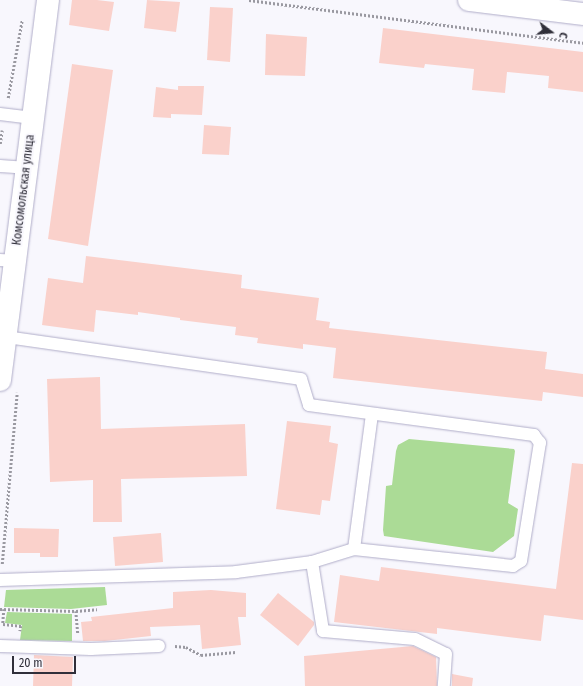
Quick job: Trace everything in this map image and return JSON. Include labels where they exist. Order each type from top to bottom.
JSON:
[{"type":"street","name":"Комсомольская улица","points":[[0,380],[6,337],[8,260],[27,168],[48,0]]},
{"type":"street","points":[[469,0],[583,14]]},
{"type":"lane","points":[[2,114],[33,118]]},
{"type":"lane","points":[[0,166],[27,168]]},
{"type":"lane","points":[[0,580],[236,572],[312,562],[354,549],[513,566],[522,561],[540,443],[534,434],[309,405],[301,379],[6,337]]},
{"type":"lane","points":[[354,549],[372,414]]},
{"type":"lane","points":[[312,562],[323,631],[415,639],[446,654],[444,686]]},
{"type":"lane","points":[[0,646],[91,650],[159,646]]},
{"type":"path","points":[[249,0],[583,43]]},
{"type":"path","points":[[0,144],[2,114],[22,15]]},
{"type":"path","points":[[0,610],[97,610]]},
{"type":"path","points":[[76,611],[78,634]]},
{"type":"path","points":[[159,646],[186,647],[200,655],[236,652]]},
{"type":"green space","points":[[409,439],[514,449],[515,451],[508,503],[518,509],[514,536],[493,552],[384,536],[383,530],[386,486],[392,485],[398,445]]},
{"type":"green space","points":[[105,587],[107,605],[71,609],[4,607],[6,590]]},
{"type":"green space","points":[[7,612],[72,614],[72,641],[20,640],[22,625],[5,623]]},
{"type":"building","points":[[72,0],[114,2],[109,31],[69,25]]},
{"type":"building","points":[[147,0],[180,2],[176,32],[144,28]]},
{"type":"building","points":[[210,7],[233,8],[230,62],[207,60]]},
{"type":"building","points":[[383,28],[583,52],[583,92],[548,88],[549,76],[507,72],[505,93],[472,90],[474,69],[425,64],[424,68],[379,63]]},
{"type":"building","points":[[266,34],[307,37],[305,76],[265,75]]},
{"type":"building","points":[[72,64],[113,70],[88,246],[48,239]]},
{"type":"building","points":[[178,86],[204,86],[202,115],[171,114],[171,118],[153,117],[156,87],[178,90]]},
{"type":"building","points":[[204,125],[231,127],[229,155],[202,154]]},
{"type":"building","points":[[86,256],[242,275],[241,288],[319,298],[316,320],[330,322],[329,328],[547,352],[545,369],[583,374],[583,397],[543,392],[542,401],[333,378],[336,348],[303,344],[303,349],[257,343],[258,338],[235,335],[236,327],[180,320],[180,318],[138,312],[138,315],[96,310],[94,332],[42,325],[48,278],[83,283]]},
{"type":"building","points":[[100,377],[101,429],[245,424],[247,476],[121,479],[122,522],[93,522],[93,480],[50,482],[47,379]]},
{"type":"building","points":[[287,421],[331,426],[329,442],[338,444],[330,501],[322,500],[320,515],[276,509]]},
{"type":"building","points":[[572,463],[583,464],[583,620],[544,615],[541,641],[437,628],[437,634],[334,622],[340,575],[379,581],[381,567],[556,589]]},
{"type":"building","points":[[14,528],[59,529],[58,557],[40,557],[40,553],[14,553]]},
{"type":"building","points":[[161,533],[163,562],[115,566],[113,537]]},
{"type":"building","points":[[211,590],[246,593],[246,617],[238,617],[241,645],[202,649],[200,625],[150,627],[151,636],[105,641],[83,641],[81,622],[92,621],[91,617],[173,608],[173,592]]},
{"type":"building","points":[[278,593],[314,622],[314,625],[298,646],[260,615]]},
{"type":"building","points":[[413,646],[436,657],[437,686],[305,686],[304,656]]},
{"type":"building","points":[[34,655],[73,657],[72,686],[33,686]]},
{"type":"building","points":[[452,674],[473,678],[472,686],[452,686]]}]
